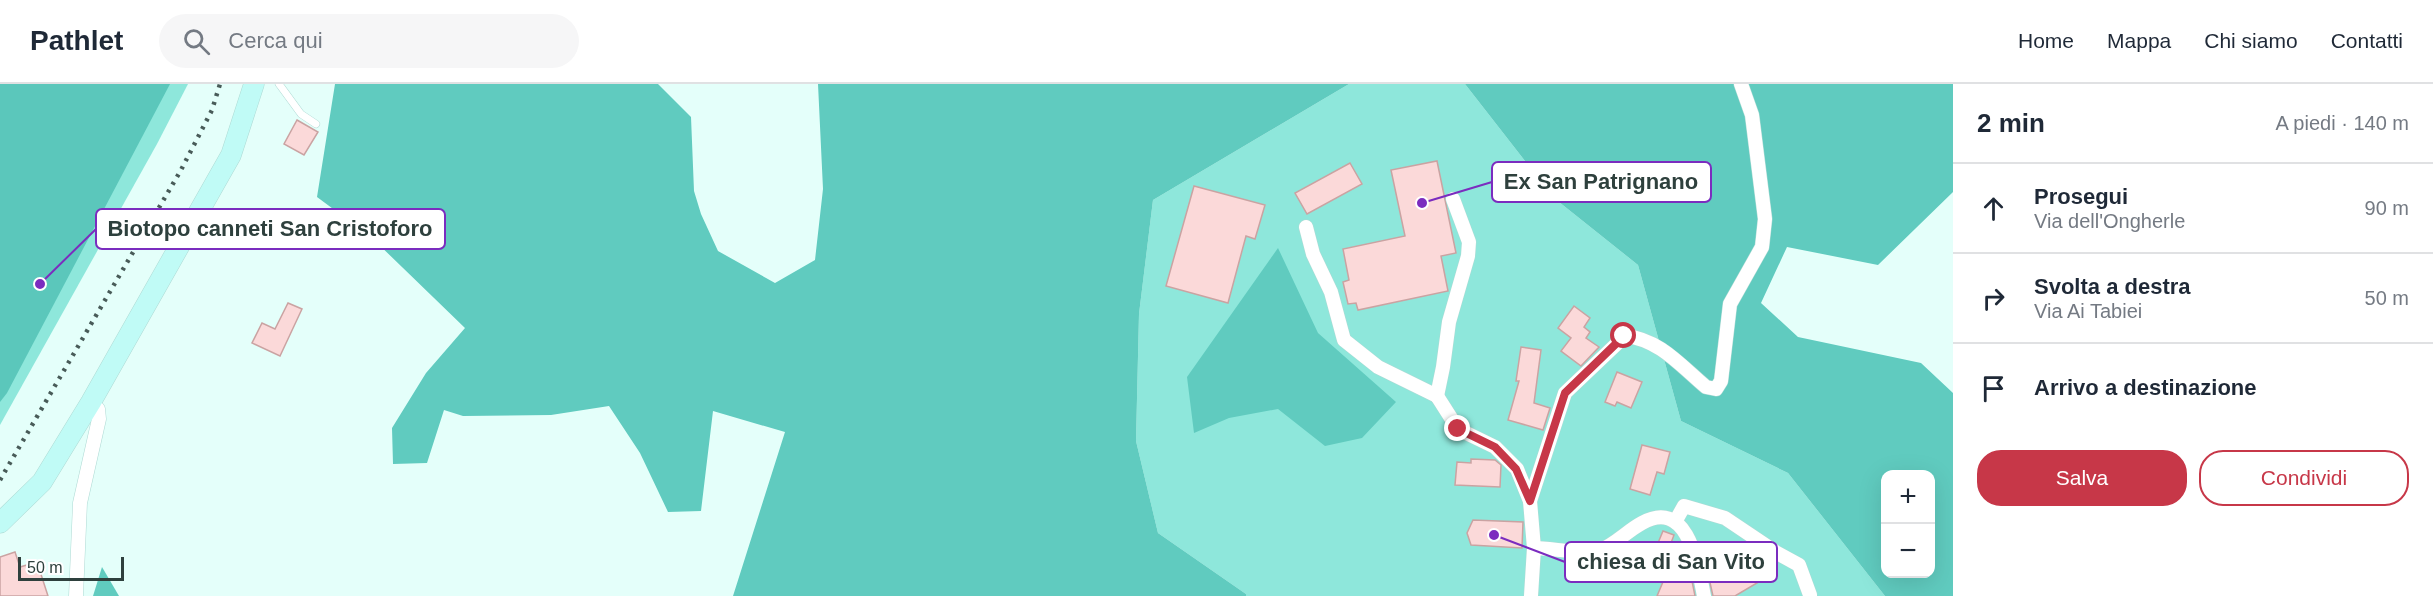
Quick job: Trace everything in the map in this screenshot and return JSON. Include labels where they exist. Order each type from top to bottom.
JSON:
[{"type":"main road","points":[[1,523],[42,482],[91,402],[231,155],[254,84]]},
{"type":"street","points":[[1530,501],[1565,393],[1624,336],[1641,338],[1660,348],[1706,387],[1716,389],[1721,381],[1730,304],[1762,248],[1765,219],[1752,115],[1741,84]]},
{"type":"street","points":[[1437,396],[1449,322],[1468,256],[1469,242],[1453,199]]},
{"type":"street","points":[[1306,227],[1313,255],[1331,292],[1344,340],[1378,367],[1437,396],[1458,429],[1495,447],[1516,469],[1530,501],[1534,548],[1532,596]]},
{"type":"street","points":[[76,596],[80,503],[99,419],[98,409],[91,402]]},
{"type":"street","points":[[1675,522],[1684,506],[1725,518],[1798,565],[1810,595]]},
{"type":"street","points":[[1534,548],[1597,552],[1617,542],[1642,523],[1658,517],[1675,522],[1690,538],[1704,596]]},
{"type":"lane","points":[[279,84],[301,114],[316,124]]},
{"type":"shaded area","points":[[0,84],[188,84],[157,144],[0,425]]},
{"type":"shaded area","points":[[0,84],[170,84],[7,393],[0,402]]},
{"type":"shaded area","points":[[335,84],[658,84],[691,117],[694,191],[701,214],[718,251],[775,283],[815,260],[823,189],[818,84],[1349,84],[1153,200],[1139,314],[1136,441],[1158,533],[1246,596],[733,596],[785,432],[713,411],[701,511],[668,512],[640,453],[609,406],[551,415],[463,416],[444,410],[427,463],[393,464],[392,428],[426,373],[465,328],[371,237],[317,197]]},
{"type":"shaded area","points":[[1349,84],[1465,84],[1554,198],[1638,265],[1681,421],[1788,473],[1885,596],[1246,596],[1158,533],[1136,441],[1139,314],[1153,200]]},
{"type":"shaded area","points":[[1465,84],[1953,84],[1953,192],[1878,265],[1787,247],[1761,303],[1798,337],[1921,363],[1953,393],[1953,596],[1885,596],[1788,473],[1681,421],[1638,265],[1554,198]]},
{"type":"shaded area","points":[[1278,248],[1318,333],[1396,402],[1362,438],[1325,446],[1278,409],[1229,418],[1194,433],[1187,377]]},
{"type":"shaded area","points":[[102,567],[119,596],[93,596]]},
{"type":"building","points":[[297,120],[318,132],[304,155],[284,144]]},
{"type":"building","points":[[1437,161],[1456,253],[1441,256],[1448,291],[1358,310],[1356,303],[1348,304],[1343,282],[1349,280],[1343,249],[1405,236],[1391,170]]},
{"type":"building","points":[[1350,163],[1362,184],[1307,214],[1295,193]]},
{"type":"building","points":[[1194,186],[1265,205],[1255,239],[1246,236],[1228,303],[1166,286]]},
{"type":"building","points":[[288,303],[302,309],[280,356],[252,343],[262,323],[275,329]]},
{"type":"building","points":[[1574,306],[1590,318],[1584,327],[1590,332],[1586,338],[1599,347],[1581,366],[1561,351],[1571,338],[1558,328]]},
{"type":"building","points":[[1521,347],[1541,350],[1534,403],[1550,408],[1543,430],[1508,420],[1519,381],[1516,381]]},
{"type":"building","points":[[1617,372],[1642,382],[1631,408],[1617,402],[1615,406],[1605,402]]},
{"type":"building","points":[[1642,445],[1670,452],[1664,474],[1657,472],[1650,495],[1630,489]]},
{"type":"building","points":[[1471,459],[1495,460],[1501,465],[1500,487],[1455,485],[1457,462],[1471,463]]},
{"type":"building","points":[[1473,520],[1523,522],[1522,548],[1471,545],[1467,533]]},
{"type":"building","points":[[1663,531],[1674,535],[1665,559],[1653,555]]},
{"type":"building","points":[[1712,549],[1739,580],[1751,573],[1757,583],[1735,596],[1713,596],[1704,556]]},
{"type":"building","points":[[15,552],[20,567],[37,562],[48,596],[0,596],[0,557]]},
{"type":"building","points":[[1671,563],[1690,571],[1695,596],[1657,596]]},
{"type":"railway","points":[[0,480],[181,170],[212,110],[220,84]]},
{"type":"place","name":"Ex San Patrignano","points":[[1422,203]]},
{"type":"place","name":"Biotopo canneti San Cristoforo","points":[[40,284]]},
{"type":"place","name":"chiesa di San Vito","points":[[1494,535]]},
{"type":"route","points":[[1458,429],[1495,447],[1516,469],[1530,501],[1565,393],[1624,336]]}]
